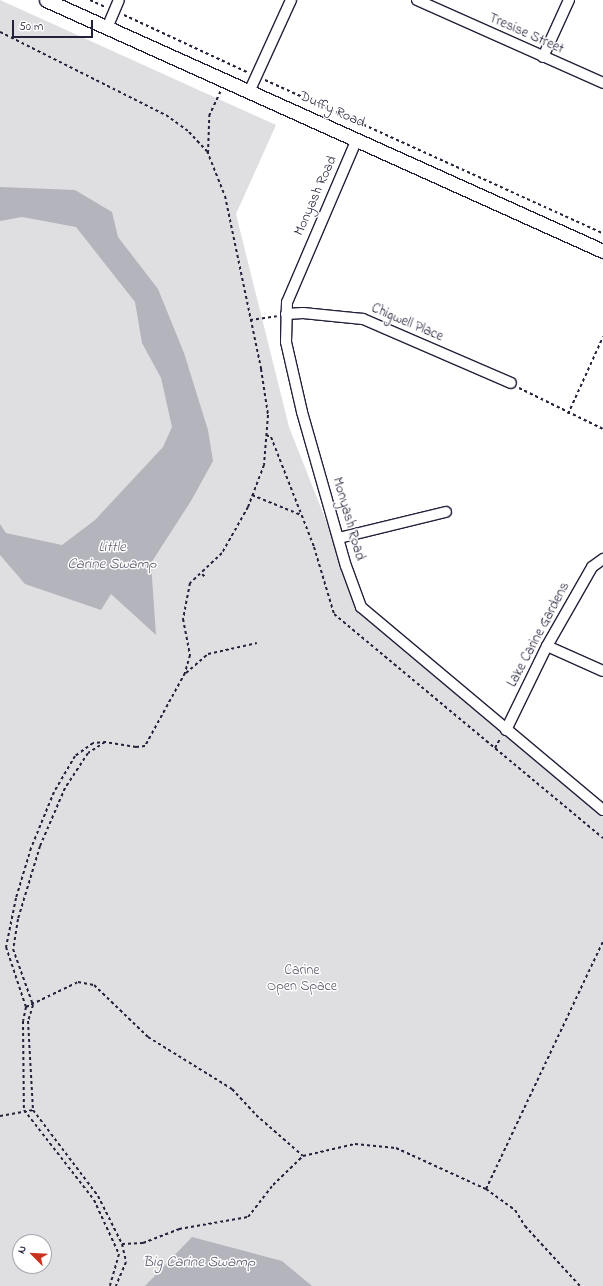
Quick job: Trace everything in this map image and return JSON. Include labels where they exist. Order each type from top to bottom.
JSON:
[{"type":"main road","name":"Duffy Road","points":[[46,0],[250,90],[603,251]]},
{"type":"street","points":[[107,28],[119,0]]},
{"type":"street","points":[[250,90],[291,0]]},
{"type":"street","name":"Tresise Street","points":[[417,0],[543,57],[603,82]]},
{"type":"street","points":[[543,57],[569,0]]},
{"type":"street","name":"Monyash Road","points":[[357,139],[295,279],[287,302],[286,342],[302,412],[340,538],[346,566],[361,607],[603,810]]},
{"type":"street","name":"Chigwell Place","points":[[286,314],[303,313],[363,319],[510,383]]},
{"type":"street","points":[[340,538],[446,512]]},
{"type":"street","name":"Lake Carine Gardens","points":[[506,730],[547,646],[592,567],[603,559]]},
{"type":"street","points":[[547,646],[603,671]]},
{"type":"path","points":[[90,0],[603,234]]},
{"type":"path","points":[[0,32],[166,116],[189,132],[208,154],[225,196],[250,320],[262,369],[268,415],[264,465],[252,495],[222,553],[202,574],[190,583],[183,620],[190,655],[185,674],[145,746],[136,747],[106,742],[93,743],[75,756],[54,792],[31,848],[16,898],[6,947],[26,1007],[23,1021],[24,1110],[94,1200],[119,1254],[110,1286]]},
{"type":"path","points":[[208,154],[209,116],[226,80]]},
{"type":"path","points":[[250,320],[286,314]]},
{"type":"path","points":[[568,414],[603,337]]},
{"type":"path","points":[[510,383],[568,414],[603,429]]},
{"type":"path","points":[[252,495],[301,515]]},
{"type":"path","points":[[202,574],[205,577]]},
{"type":"path","points":[[185,674],[208,654],[257,643]]},
{"type":"path","points":[[106,742],[88,753],[65,788],[40,846],[18,919],[13,949],[33,1005],[28,1021],[33,1110],[98,1196],[122,1244],[126,1262],[116,1286]]},
{"type":"path","points":[[486,1189],[603,942]]},
{"type":"path","points":[[26,1007],[33,1005],[78,982],[94,985],[148,1037],[232,1089],[256,1115],[303,1156]]},
{"type":"path","points":[[0,1116],[24,1110],[33,1110]]},
{"type":"path","points":[[122,1244],[143,1243],[179,1229],[248,1217],[273,1185],[303,1156],[355,1144],[396,1148],[486,1189],[515,1210],[525,1226],[580,1286]]},
{"type":"green space","name":"Carine Open Space","points":[[0,0],[276,125],[236,214],[289,427],[362,612],[603,817],[603,1286],[0,1286]]},
{"type":"water","name":"Little Carine Swamp","points":[[0,187],[75,190],[112,212],[118,237],[158,289],[184,353],[208,430],[213,461],[191,501],[151,563],[156,635],[111,594],[101,610],[25,584],[0,555],[0,524],[6,533],[62,545],[95,520],[163,447],[172,427],[161,378],[142,343],[135,302],[76,227],[22,217],[0,221]]},
{"type":"water","name":"Big Carine Swamp","points":[[192,1237],[282,1261],[312,1286],[145,1286]]}]
